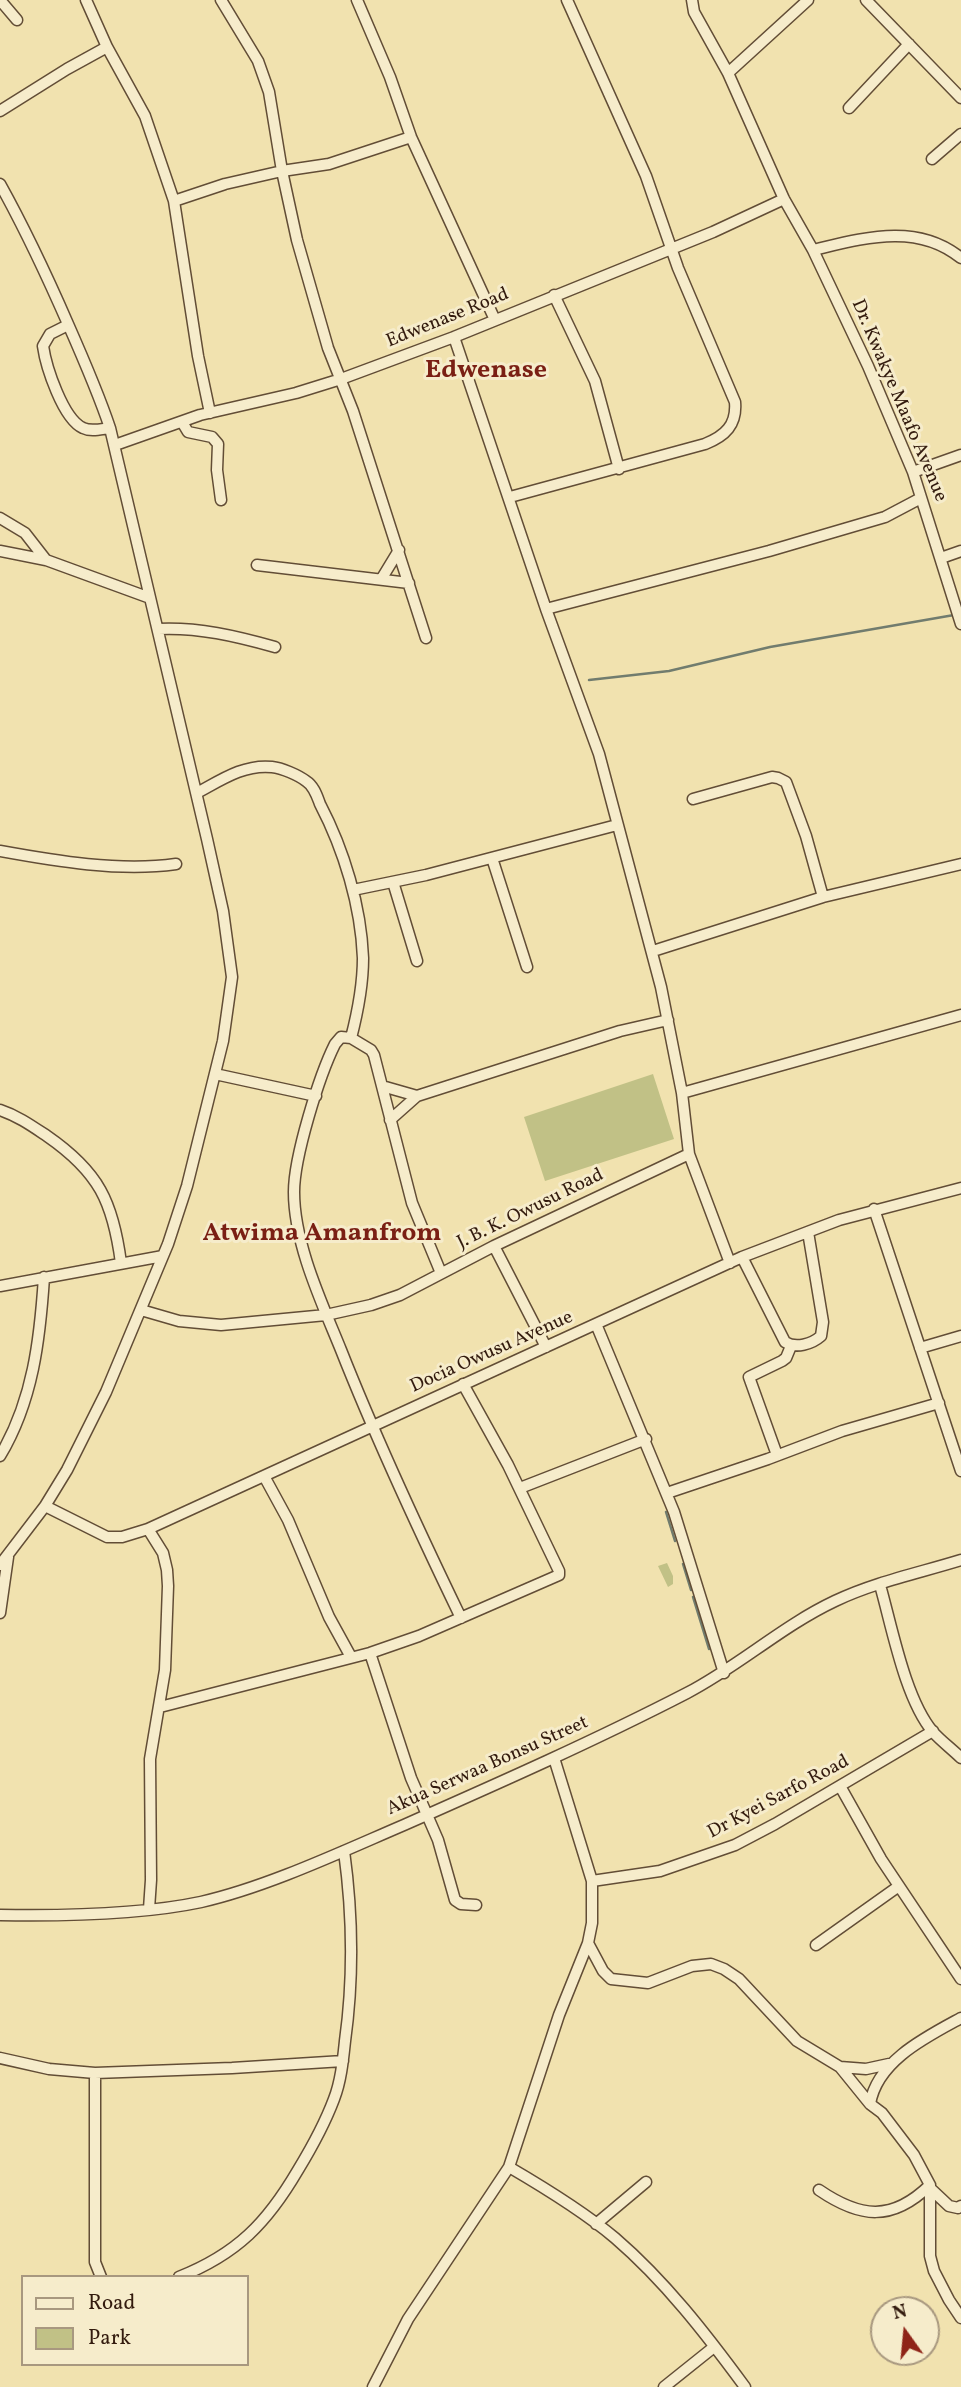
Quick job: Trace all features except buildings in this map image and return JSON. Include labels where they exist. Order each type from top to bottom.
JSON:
[{"type":"street","points":[[0,0],[17,20]]},
{"type":"street","points":[[86,0],[107,47],[145,116],[174,201],[198,356],[210,413]]},
{"type":"street","points":[[221,0],[258,61],[269,92],[282,171],[328,348],[399,550],[426,638]]},
{"type":"street","points":[[357,0],[390,77],[411,137],[495,320]]},
{"type":"street","points":[[510,497],[705,444],[725,434],[733,423],[735,402],[671,249],[646,176],[567,0]]},
{"type":"street","name":"Dr. Kwakye Maafo Avenue","points":[[692,0],[694,12],[727,73],[784,199],[813,250],[868,366],[913,471],[961,624]]},
{"type":"street","points":[[727,73],[808,0]]},
{"type":"street","points":[[866,0],[961,98]]},
{"type":"street","points":[[849,108],[909,44]]},
{"type":"street","points":[[0,111],[107,47]]},
{"type":"street","points":[[932,159],[961,134]]},
{"type":"street","points":[[174,201],[225,184],[329,164],[411,137]]},
{"type":"street","points":[[0,184],[27,234],[110,428],[197,793],[232,966],[230,1002],[215,1074],[187,1186],[163,1256],[99,1406],[67,1469],[46,1506],[0,1564]]},
{"type":"street","name":"Edwenase Road","points":[[115,445],[210,413],[341,380],[671,249],[784,199]]},
{"type":"street","points":[[813,250],[861,240],[913,236],[937,242],[961,258]]},
{"type":"street","points":[[554,295],[594,381],[619,469]]},
{"type":"street","points":[[68,325],[50,334],[43,346],[57,392],[70,416],[81,428],[110,428]]},
{"type":"street","points":[[454,337],[587,719],[653,951],[682,1093],[689,1154],[730,1263]]},
{"type":"street","points":[[182,422],[188,432],[209,436],[218,444],[217,470],[221,500]]},
{"type":"street","points":[[913,471],[961,455]]},
{"type":"street","points":[[547,609],[769,551],[885,517],[922,498]]},
{"type":"street","points":[[0,518],[25,533],[46,560]]},
{"type":"street","points":[[382,578],[399,550]]},
{"type":"street","points":[[0,551],[46,560],[150,598]]},
{"type":"street","points":[[941,558],[961,551]]},
{"type":"street","points":[[257,565],[409,583]]},
{"type":"street","points":[[158,629],[201,630],[275,647]]},
{"type":"street","points":[[197,793],[234,773],[252,767],[274,767],[307,781],[326,816],[353,890],[363,958],[362,988],[351,1038]]},
{"type":"street","points":[[693,799],[772,777],[786,782],[806,836],[823,897]]},
{"type":"street","points":[[353,890],[492,858],[617,825]]},
{"type":"street","points":[[0,851],[51,860],[150,866],[176,864]]},
{"type":"street","points":[[492,858],[527,967]]},
{"type":"street","points":[[653,951],[823,897],[961,864]]},
{"type":"street","points":[[393,882],[417,961]]},
{"type":"street","points":[[682,1093],[961,1015]]},
{"type":"street","points":[[390,1120],[417,1096],[620,1031],[668,1020]]},
{"type":"street","points":[[441,1273],[412,1203],[373,1053],[351,1038],[341,1037],[335,1044],[316,1096],[297,1163],[294,1194],[301,1234],[326,1315],[372,1426],[461,1618]]},
{"type":"street","points":[[215,1074],[316,1096]]},
{"type":"street","points":[[382,1086],[417,1096]]},
{"type":"street","points":[[0,1110],[17,1116],[81,1163],[110,1207],[121,1263]]},
{"type":"street","name":"J. B. K. Owusu Road","points":[[141,1310],[179,1321],[221,1325],[326,1315],[371,1305],[400,1295],[494,1246],[689,1154]]},
{"type":"street","name":"Docia Owusu Avenue","points":[[46,1506],[107,1537],[122,1537],[149,1529],[742,1257],[874,1209],[961,1188]]},
{"type":"street","points":[[874,1209],[961,1471]]},
{"type":"street","points":[[777,1455],[749,1377],[782,1361],[791,1346],[817,1340],[821,1336],[823,1330],[808,1232]]},
{"type":"street","points":[[494,1246],[547,1346]]},
{"type":"street","points":[[0,1286],[163,1256]]},
{"type":"street","points":[[742,1257],[782,1337],[791,1346]]},
{"type":"street","points":[[0,1456],[12,1435],[31,1379],[37,1349],[44,1277]]},
{"type":"street","points":[[596,1324],[667,1493],[724,1673]]},
{"type":"street","points":[[920,1348],[961,1336]]},
{"type":"street","points":[[160,1707],[370,1653],[419,1636],[559,1575],[520,1488],[463,1384]]},
{"type":"street","points":[[667,1493],[842,1431],[939,1403]]},
{"type":"street","points":[[520,1488],[646,1439]]},
{"type":"street","points":[[264,1476],[288,1520],[329,1617],[351,1657]]},
{"type":"street","points":[[149,1529],[163,1553],[167,1570],[167,1630],[160,1707],[150,1759],[149,1909]]},
{"type":"street","points":[[0,1613],[9,1556]]},
{"type":"street","name":"Akua Serwaa Bonsu Street","points":[[0,1915],[149,1909],[224,1896],[344,1851],[554,1758],[724,1673],[790,1626],[836,1601],[880,1584],[961,1560]]},
{"type":"street","points":[[880,1584],[918,1708],[933,1731],[961,1758]]},
{"type":"street","points":[[370,1653],[411,1778],[438,1840],[455,1900],[461,1904],[476,1905]]},
{"type":"street","name":"Dr Kyei Sarfo Road","points":[[592,1881],[660,1871],[710,1855],[775,1824],[933,1731]]},
{"type":"street","points":[[373,2387],[408,2319],[509,2167],[552,2035],[588,1943],[592,1923],[592,1881],[554,1758]]},
{"type":"street","points":[[840,1786],[881,1859],[961,1979]]},
{"type":"street","points":[[184,2275],[233,2249],[260,2226],[283,2196],[314,2142],[335,2097],[352,1993],[352,1949],[344,1851]]},
{"type":"street","points":[[817,1945],[899,1886]]},
{"type":"street","points":[[588,1943],[603,1971],[611,1979],[648,1983],[692,1966],[711,1964],[724,1969],[738,1979],[797,2041],[840,2067],[870,2104],[882,2113],[914,2155],[931,2187],[949,2206],[961,2206]]},
{"type":"street","points":[[840,2067],[866,2069],[890,2064],[961,2018]]},
{"type":"street","points":[[0,2058],[50,2069],[95,2073],[343,2061]]},
{"type":"street","points":[[870,2104],[877,2082],[890,2064]]},
{"type":"street","points":[[95,2073],[95,2262],[99,2275]]},
{"type":"street","points":[[509,2167],[596,2224],[645,2265],[745,2387]]},
{"type":"street","points":[[596,2224],[646,2182]]},
{"type":"street","points":[[818,2190],[844,2206],[859,2211],[877,2212],[906,2204],[931,2187]]},
{"type":"street","points":[[931,2187],[930,2256],[934,2271],[961,2318]]},
{"type":"street","points":[[664,2387],[714,2347]]},
{"type":"green space","points":[[653,1074],[674,1139],[545,1181],[524,1117]]},
{"type":"green space","points":[[667,1563],[673,1576],[673,1584],[668,1587],[658,1566]]},
{"type":"waterway","points":[[589,680],[669,671],[770,647],[954,615]]},
{"type":"waterway","points":[[666,1512],[675,1541]]},
{"type":"waterway","points":[[683,1564],[691,1590]]},
{"type":"waterway","points":[[693,1597],[709,1649]]},
{"type":"district","name":"Edwenase","points":[[486,372]]},
{"type":"district","name":"Atwima Amanfrom","points":[[322,1235]]}]
